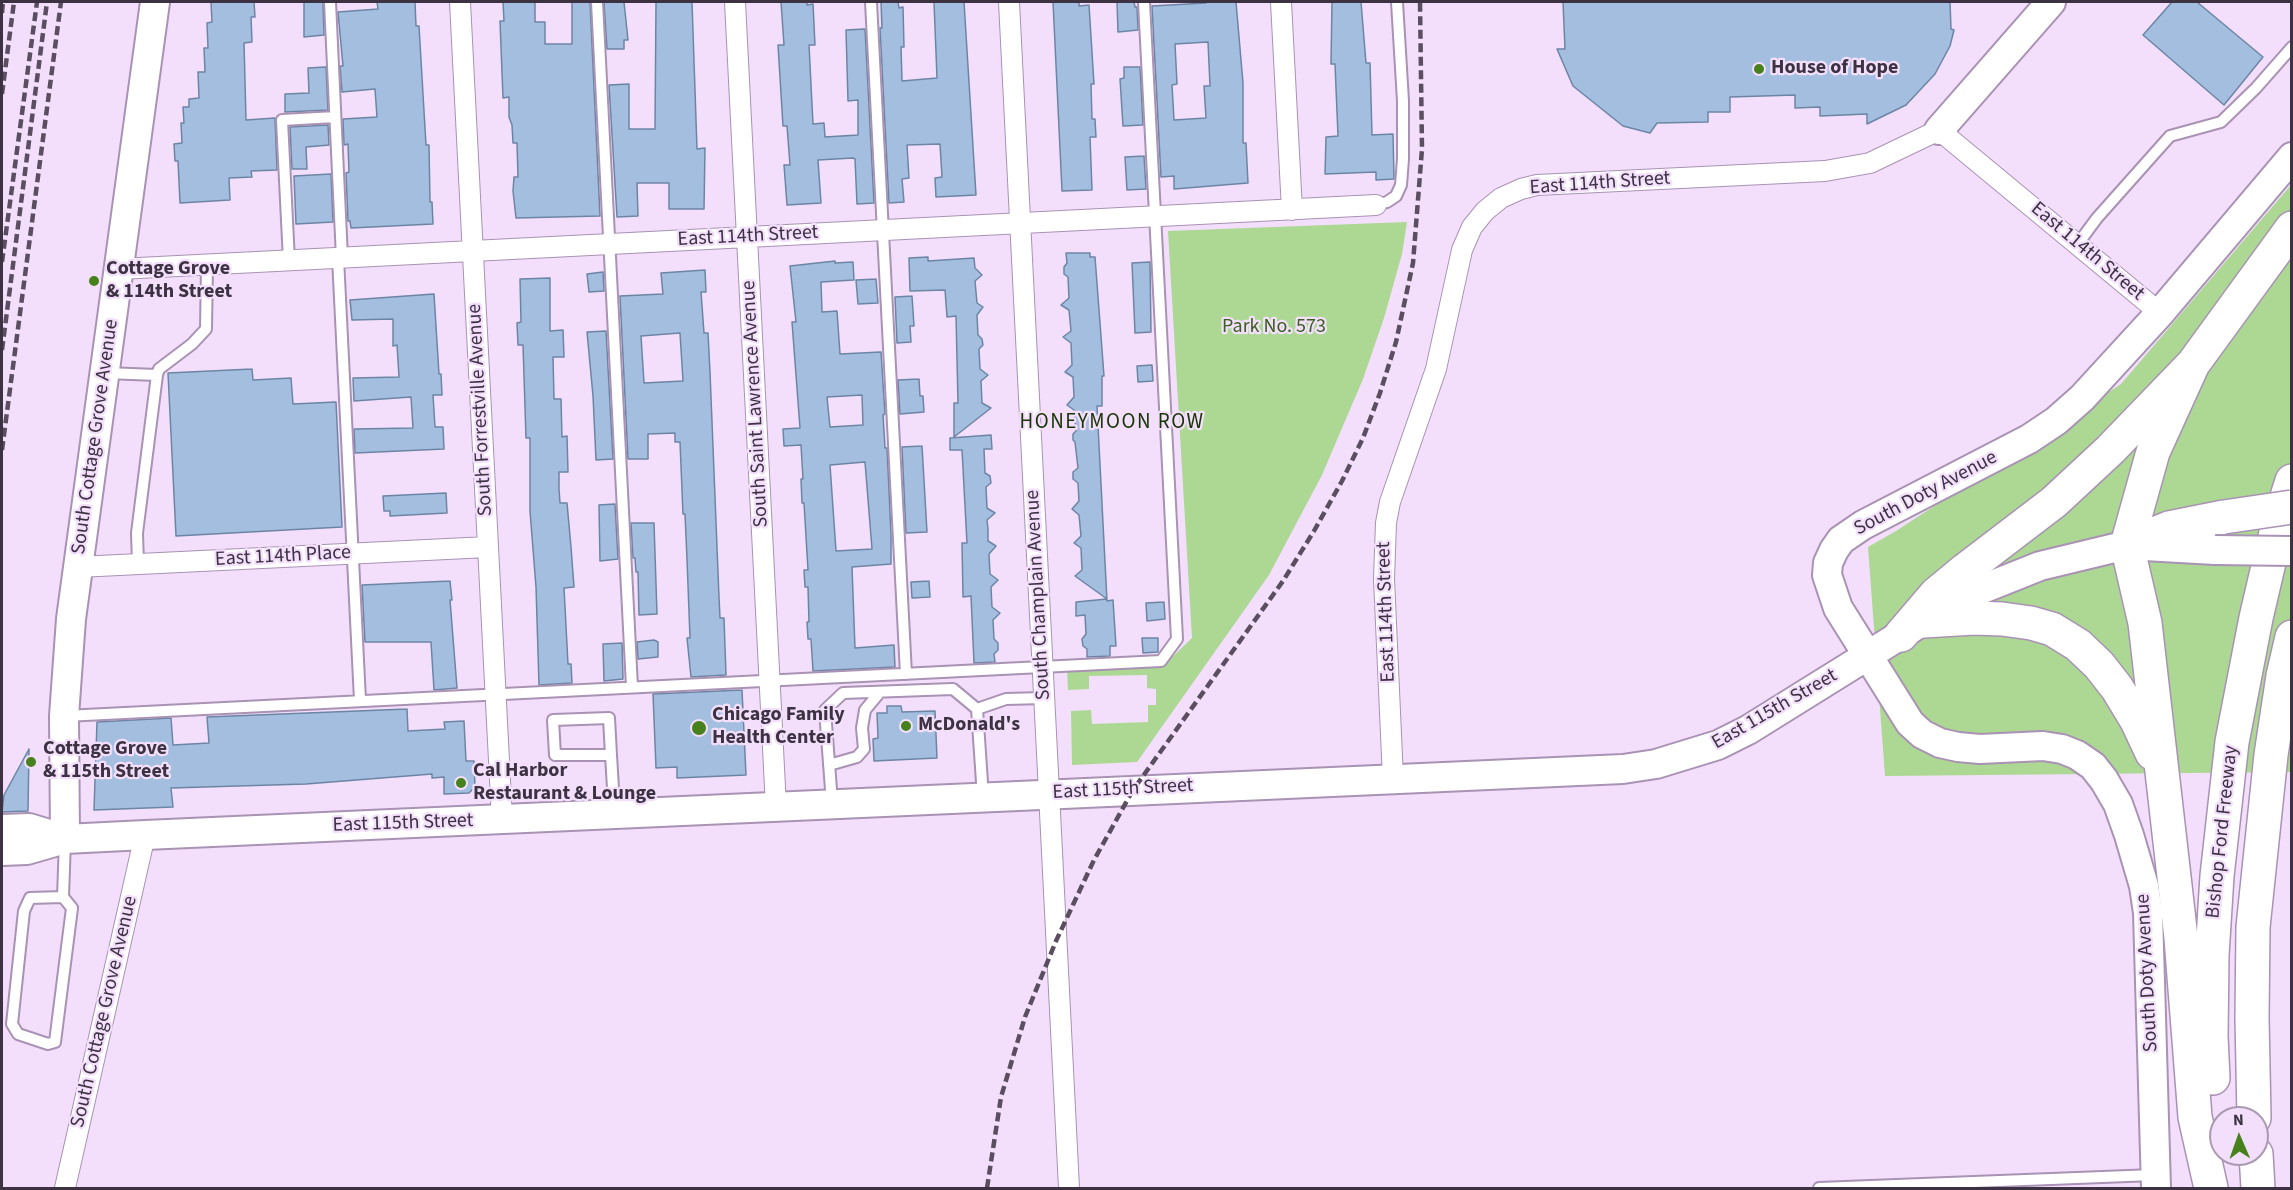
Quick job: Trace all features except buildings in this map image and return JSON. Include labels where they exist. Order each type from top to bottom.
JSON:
[{"type":"highway","points":[[1912,628],[1936,594],[2054,502],[2110,450],[2193,364],[2292,228]]},
{"type":"highway","points":[[2193,364],[2152,452],[2127,545],[2145,623],[2181,938],[2195,1117],[2211,1188]]},
{"type":"highway","name":"Bishop Ford Freeway","points":[[2218,1188],[2211,1037],[2212,955],[2217,876],[2232,742],[2247,663],[2277,528],[2292,481]]},
{"type":"highway","points":[[2127,545],[2169,528],[2292,507]]},
{"type":"highway","points":[[1912,628],[1974,618],[2031,623],[2052,629],[2078,645],[2116,688],[2137,721],[2164,780]]},
{"type":"highway","name":"Bishop Ford Freeway","points":[[2254,1106],[2253,927],[2260,838],[2283,676],[2292,638]]},
{"type":"highway","points":[[2257,1166],[2258,1188]]},
{"type":"street","name":"South Cottage Grove Avenue","points":[[65,839],[66,667],[155,2]]},
{"type":"street","name":"South Forrestville Avenue","points":[[460,2],[502,819]]},
{"type":"street","name":"South Saint Lawrence Avenue","points":[[735,2],[776,807]]},
{"type":"street","name":"South Champlain Avenue","points":[[1009,2],[1069,1188]]},
{"type":"street","points":[[1281,2],[1292,210]]},
{"type":"street","points":[[1939,130],[2051,2]]},
{"type":"street","name":"East 114th Street","points":[[1393,779],[1384,579],[1386,523],[1390,502],[1436,369],[1462,250],[1472,227],[1485,211],[1501,198],[1537,185],[1825,171],[1870,163],[1939,130],[2160,313]]},
{"type":"street","name":"South Doty Avenue","points":[[2156,1182],[2148,913],[2144,886],[2118,804],[2093,766],[2077,754],[2043,746],[1980,749],[1958,747],[1940,743],[1922,734],[1910,723],[1838,608],[1827,575],[1834,550],[1841,540],[1863,525],[1990,459],[2056,421],[2105,375],[2292,157]]},
{"type":"street","name":"East 114th Street","points":[[119,269],[1376,205]]},
{"type":"street","name":"East 115th Street","points":[[2,850],[27,850],[65,839],[145,835],[1623,769],[1656,764],[1718,745],[1748,730],[1960,598],[2040,566],[2127,545],[2292,551]]},
{"type":"street","name":"East 114th Place","points":[[78,567],[488,547]]},
{"type":"street","name":"East 115th Street","points":[[2,829],[29,828],[65,839]]},
{"type":"street","name":"South Cottage Grove Avenue","points":[[65,1188],[145,835]]},
{"type":"lane","points":[[330,2],[360,700]]},
{"type":"lane","points":[[597,2],[632,687]]},
{"type":"lane","points":[[871,2],[906,674]]},
{"type":"lane","points":[[64,716],[1161,661],[1178,639],[1144,2]]},
{"type":"lane","points":[[1376,205],[1396,196],[1401,185],[1403,101],[1397,2]]},
{"type":"lane","points":[[2077,245],[2097,218],[2170,136],[2221,122],[2292,46]]},
{"type":"lane","points":[[289,261],[282,120],[335,117]]},
{"type":"lane","points":[[138,564],[136,533],[157,375],[159,369],[192,344],[206,328],[207,265]]},
{"type":"lane","points":[[105,373],[157,375]]},
{"type":"lane","points":[[832,804],[825,710],[843,693],[953,689],[977,709],[983,797]]},
{"type":"lane","points":[[829,765],[858,757],[864,749],[862,728],[865,710],[880,692]]},
{"type":"lane","points":[[977,709],[1005,699],[1044,698]]},
{"type":"lane","points":[[611,755],[555,755],[553,720],[609,718],[611,755],[614,814]]},
{"type":"lane","points":[[63,897],[30,898],[24,911],[12,1024],[18,1034],[48,1044],[55,1042],[72,908],[63,897],[65,839]]},
{"type":"lane","points":[[1819,1188],[2156,1182]]},
{"type":"green space","points":[[2291,185],[2291,772],[1885,776],[1868,547],[2121,384]]},
{"type":"green space","name":"Park No. 573","points":[[1407,222],[1402,254],[1384,318],[1363,379],[1322,475],[1269,575],[1137,762],[1072,765],[1071,711],[1091,710],[1092,724],[1148,722],[1148,705],[1156,705],[1156,689],[1147,688],[1147,675],[1089,676],[1089,689],[1068,690],[1067,669],[1164,665],[1192,638],[1168,231]]},
{"type":"railway","points":[[2,13],[3,2]]},
{"type":"railway","points":[[2,94],[14,2]]},
{"type":"railway","points":[[2,262],[37,2]]},
{"type":"railway","points":[[2,350],[47,2]]},
{"type":"railway","points":[[2,450],[61,2]]},
{"type":"railway","points":[[987,1188],[1001,1097],[1025,1017],[1056,941],[1094,860],[1133,790],[1283,581],[1314,531],[1363,438],[1380,393],[1396,342],[1413,263],[1422,149],[1420,2]]},
{"type":"place","name":"House of Hope","points":[[1759,69]]},
{"type":"place","name":"Cottage Grove & 114th Street","points":[[94,281]]},
{"type":"place","name":"McDonald's","points":[[906,726]]},
{"type":"place","name":"Chicago Family Health Center","points":[[699,728]]},
{"type":"place","name":"Cottage Grove & 115th Street","points":[[31,762]]},
{"type":"place","name":"Cal Harbor Restaurant & Lounge","points":[[461,783]]},
{"type":"district","name":"HONEYMOON ROW","points":[[1112,423]]}]
